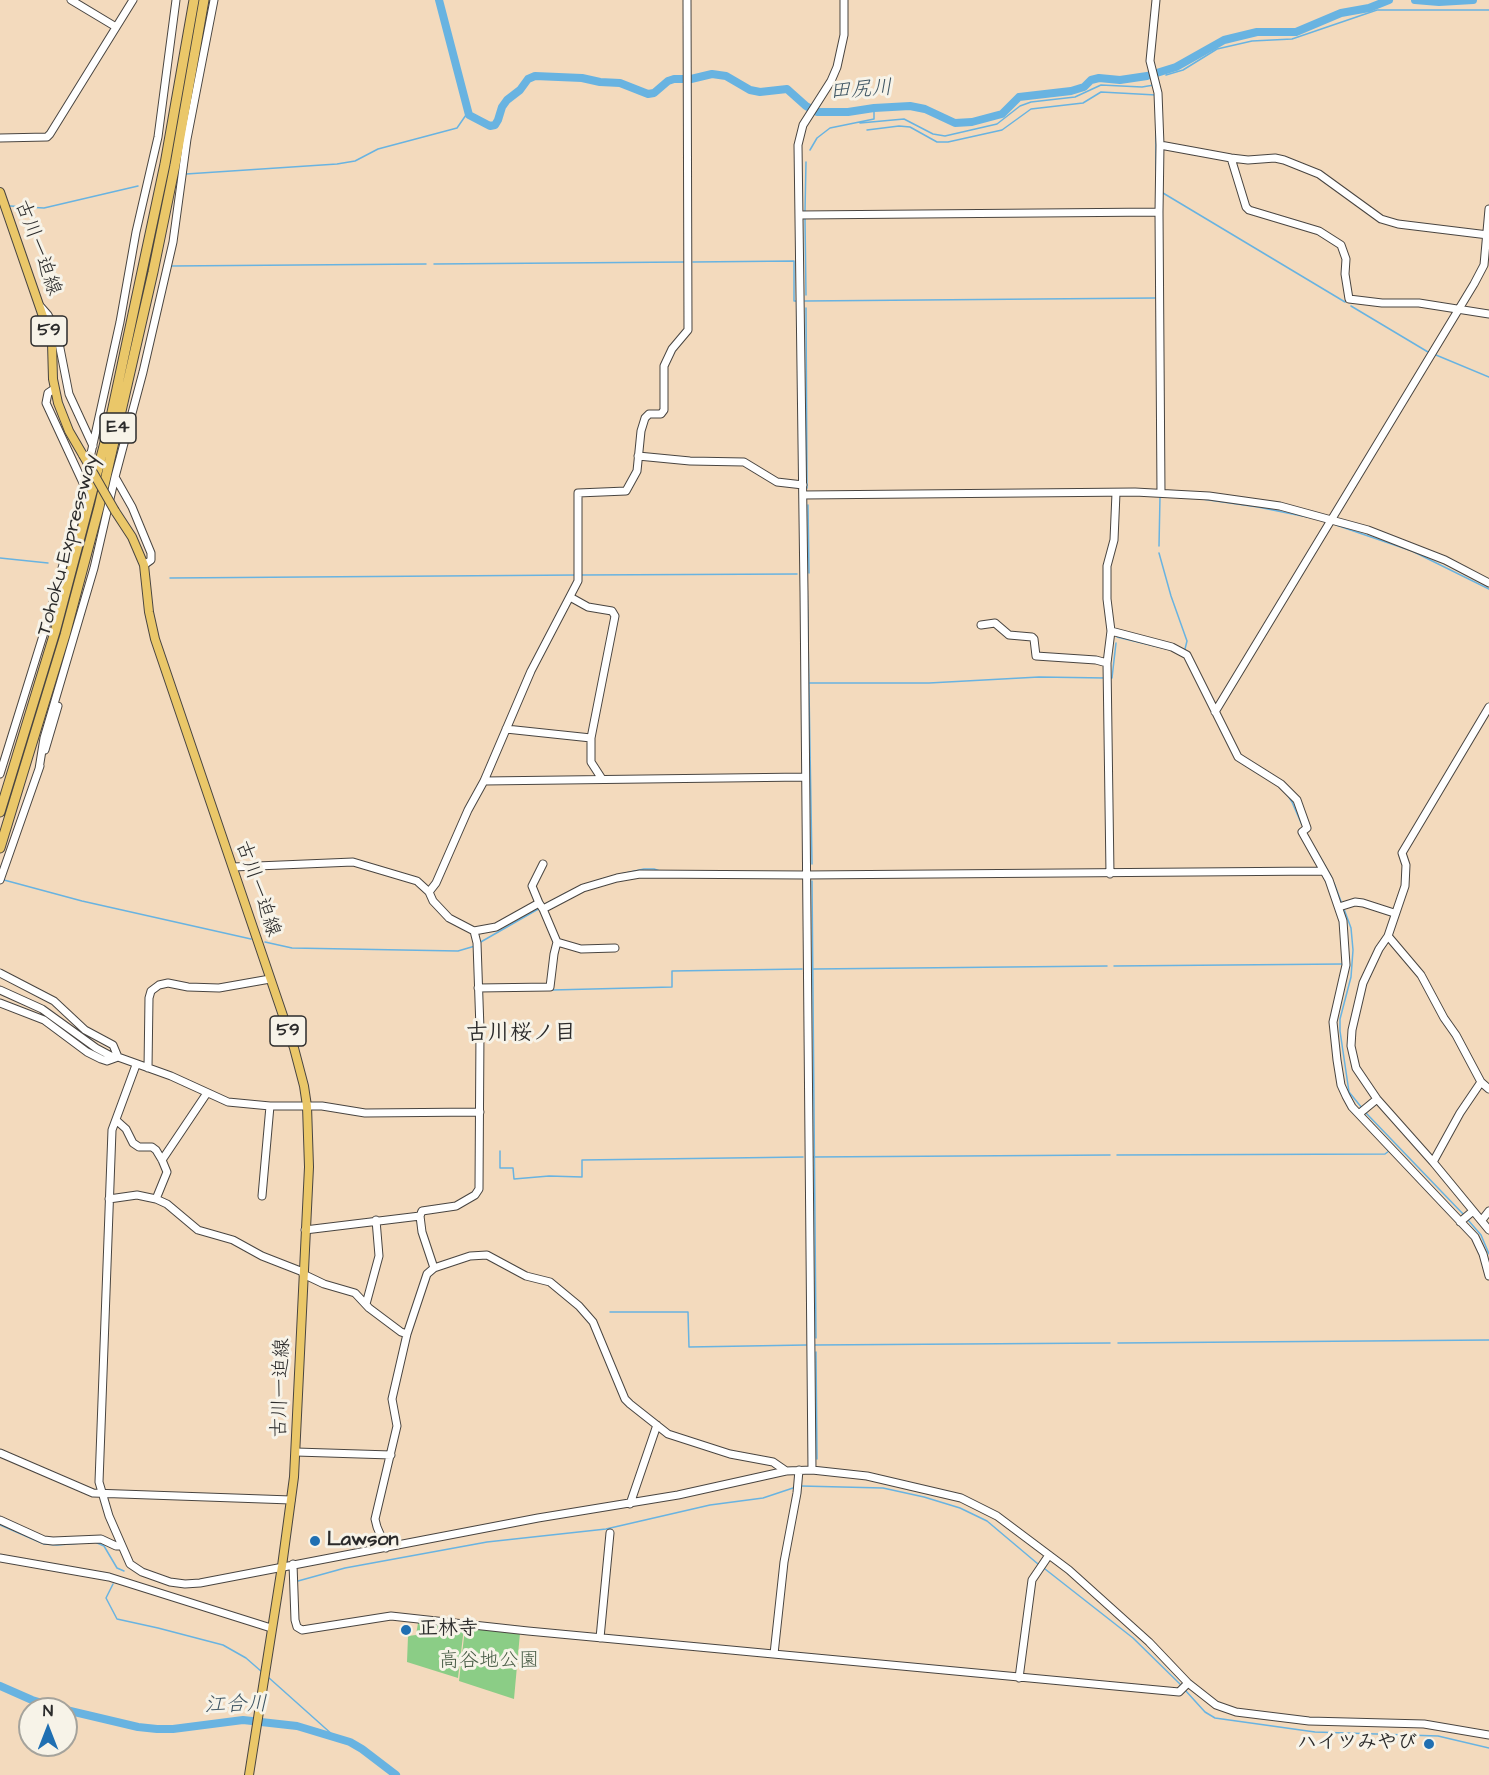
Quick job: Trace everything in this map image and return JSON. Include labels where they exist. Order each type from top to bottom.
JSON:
[{"type":"highway","name":"Tohoku Expressway","points":[[0,812],[55,632],[103,452],[165,164],[194,0]]},
{"type":"highway","name":"Tohoku Expressway","points":[[0,848],[63,644],[102,497],[158,250],[204,0]]},
{"type":"main road","name":"古川一迫線","points":[[2,198],[52,343],[54,389],[62,416],[132,537],[144,565],[149,612],[155,639],[297,1057],[307,1106],[309,1167],[296,1452],[282,1566],[271,1630]]},
{"type":"main road","name":"59","points":[[249,1775],[271,1630]]},
{"type":"street","points":[[71,0],[116,27]]},
{"type":"street","points":[[0,138],[50,134],[133,0]]},
{"type":"street","points":[[0,774],[62,569],[93,446],[120,322],[136,232],[158,137],[177,0]]},
{"type":"street","points":[[39,769],[52,706],[68,660],[94,568],[173,243],[187,139],[214,0]]},
{"type":"street","points":[[429,892],[436,883],[468,810],[484,781],[531,671],[579,576],[578,493],[626,491],[636,473],[640,430],[645,418],[649,414],[662,414],[664,410],[664,366],[672,349],[688,330],[687,0]]},
{"type":"street","points":[[812,1470],[799,135],[831,81],[842,50],[844,0]]},
{"type":"street","points":[[1156,0],[1151,38],[1151,69],[1158,93],[1160,145],[1161,493]]},
{"type":"street","points":[[1160,145],[1231,159],[1275,158],[1312,171],[1381,219],[1398,224],[1487,235]]},
{"type":"street","points":[[1231,159],[1246,207],[1249,210],[1319,231],[1341,245],[1346,259],[1345,274],[1349,299],[1382,303],[1419,303],[1489,314]]},
{"type":"street","points":[[1215,712],[1484,265],[1489,209]]},
{"type":"street","points":[[800,215],[1159,212]]},
{"type":"street","points":[[40,306],[48,315],[57,333],[69,394],[93,446]]},
{"type":"street","points":[[54,389],[48,393],[46,403],[84,485]]},
{"type":"street","points":[[638,456],[690,461],[744,462],[777,483],[803,485]]},
{"type":"street","points":[[115,477],[132,507],[151,553],[150,560],[144,565]]},
{"type":"street","points":[[1110,871],[1107,663],[1111,631],[1107,599],[1107,566],[1114,540],[1116,493]]},
{"type":"street","points":[[803,495],[1161,493],[1246,501],[1280,506],[1408,544],[1489,583]]},
{"type":"street","points":[[570,597],[588,607],[612,610],[615,616],[591,738],[591,762],[602,779]]},
{"type":"street","points":[[981,625],[995,623],[1009,635],[1032,637],[1036,656],[1096,660],[1107,663]]},
{"type":"street","points":[[1111,631],[1181,650],[1190,660],[1238,757],[1281,784],[1297,800],[1307,828],[1302,832],[1329,880],[1343,921],[1346,965],[1335,1013],[1334,1032],[1341,1085],[1352,1107],[1475,1237],[1489,1276]]},
{"type":"street","points":[[10,742],[16,735],[28,700],[36,669],[36,657]]},
{"type":"street","points":[[0,880],[39,769],[69,667],[68,660]]},
{"type":"street","points":[[1489,707],[1402,853],[1406,865],[1405,886],[1388,936],[1379,949],[1363,983],[1352,1030],[1351,1046],[1356,1068],[1377,1100],[1433,1162],[1489,1230]]},
{"type":"street","points":[[506,729],[591,738]]},
{"type":"street","points":[[484,781],[805,777]]},
{"type":"street","points":[[8,861],[8,849],[20,813],[18,812]]},
{"type":"street","points":[[233,867],[354,862],[417,881],[429,892],[433,902],[449,918],[474,931],[496,927],[583,888],[629,875],[1323,871]]},
{"type":"street","points":[[478,988],[550,987],[557,942],[532,886],[543,864]]},
{"type":"street","points":[[1339,907],[1355,902],[1394,913]]},
{"type":"street","points":[[434,1268],[422,1232],[420,1216],[422,1211],[456,1206],[475,1195],[479,1189],[480,1039],[477,946],[474,931]]},
{"type":"street","points":[[1388,936],[1421,975],[1481,1082],[1489,1089]]},
{"type":"street","points":[[557,942],[581,949],[615,948]]},
{"type":"street","points":[[0,973],[54,1001],[85,1030],[113,1045],[118,1057]]},
{"type":"street","points":[[148,1068],[149,998],[151,991],[159,985],[168,983],[188,987],[219,988],[270,979]]},
{"type":"street","points":[[0,990],[42,1009],[96,1048],[111,1056],[148,1068],[228,1102],[270,1106],[322,1106],[365,1113],[480,1112]]},
{"type":"street","points":[[0,1003],[44,1020],[87,1052],[101,1059],[118,1057]]},
{"type":"street","points":[[136,1065],[112,1130],[99,1482],[122,1546],[134,1568],[170,1582],[184,1584],[538,1518],[678,1496],[786,1471],[812,1470],[867,1476],[961,1498],[997,1516],[1069,1570],[1149,1642],[1188,1683],[1216,1705],[1236,1712],[1327,1723],[1424,1724],[1489,1735]]},
{"type":"street","points":[[1433,1162],[1481,1082]]},
{"type":"street","points":[[162,1160],[207,1093]]},
{"type":"street","points":[[1360,1113],[1377,1100]]},
{"type":"street","points":[[262,1196],[270,1106]]},
{"type":"street","points":[[116,1120],[134,1143],[140,1147],[156,1150],[162,1160],[167,1172],[156,1199]]},
{"type":"street","points":[[109,1199],[137,1195],[156,1199],[167,1204],[198,1230],[232,1240],[324,1284],[355,1293],[400,1332],[407,1334]]},
{"type":"street","points":[[1482,1220],[1489,1210]]},
{"type":"street","points":[[1460,1222],[1473,1211]]},
{"type":"street","points":[[305,1230],[420,1216]]},
{"type":"street","points":[[366,1304],[379,1256],[376,1221]]},
{"type":"street","points":[[386,1548],[375,1519],[397,1421],[393,1406],[393,1392],[407,1334],[426,1276],[434,1268],[470,1256],[487,1255],[526,1276],[542,1280],[555,1286],[579,1306],[593,1322],[625,1399],[668,1434],[730,1454],[773,1462],[786,1471]]},
{"type":"street","points":[[630,1504],[657,1425]]},
{"type":"street","points":[[296,1452],[391,1455]]},
{"type":"street","points":[[0,1453],[87,1491],[102,1494],[291,1500]]},
{"type":"street","points":[[774,1654],[784,1562],[799,1470]]},
{"type":"street","points":[[0,1520],[53,1542],[101,1539],[116,1546],[122,1546]]},
{"type":"street","points":[[600,1638],[610,1533]]},
{"type":"street","points":[[1019,1678],[1032,1580],[1049,1555]]},
{"type":"street","points":[[0,1558],[109,1577],[271,1630]]},
{"type":"street","points":[[293,1564],[295,1620],[297,1627],[302,1630],[391,1616],[600,1638],[1179,1692],[1188,1683]]},
{"type":"green space","points":[[418,1623],[464,1627],[458,1678],[407,1662],[408,1636],[416,1635]]},
{"type":"green space","name":"高谷地公園","points":[[465,1628],[520,1633],[514,1699],[459,1681]]},
{"type":"waterway","name":"田尻川","points":[[439,0],[469,115],[490,126],[495,125],[507,100],[520,90],[528,79],[535,76],[582,78],[620,83],[648,94],[654,93],[668,81],[674,79],[691,79],[712,74],[726,76],[750,90],[760,92],[787,89],[806,106],[817,112],[848,112],[910,106],[925,109],[955,123],[972,122],[1002,114],[1019,97],[1071,91],[1084,87],[1091,80],[1099,78],[1120,80],[1147,76],[1176,67],[1224,40],[1257,32],[1296,32],[1341,13],[1369,8],[1389,0]]},
{"type":"waterway","name":"田尻川","points":[[1415,0],[1439,2],[1473,0]]},
{"type":"waterway","points":[[1166,75],[1183,70],[1217,49],[1252,41],[1292,39],[1377,10],[1489,10]]},
{"type":"waterway","points":[[860,123],[904,119],[933,134],[945,136],[997,124],[1020,106],[1031,102],[1075,97],[1101,85],[1142,87],[1154,85]]},
{"type":"waterway","points":[[867,130],[910,127],[937,142],[948,142],[1002,130],[1031,109],[1083,103],[1101,92],[1156,95]]},
{"type":"waterway","points":[[810,150],[817,138],[830,128],[874,119],[874,108]]},
{"type":"waterway","points":[[186,174],[355,161],[378,149],[457,128],[466,115],[469,115]]},
{"type":"waterway","points":[[1156,127],[1156,170]]},
{"type":"waterway","points":[[805,211],[806,162]]},
{"type":"waterway","points":[[10,206],[44,208],[138,186]]},
{"type":"waterway","points":[[1163,193],[1345,302]]},
{"type":"waterway","points":[[805,219],[806,295]]},
{"type":"waterway","points":[[693,262],[794,261],[794,301],[797,301]]},
{"type":"waterway","points":[[434,264],[684,262]]},
{"type":"waterway","points":[[171,266],[426,264]]},
{"type":"waterway","points":[[805,301],[1155,298]]},
{"type":"waterway","points":[[1351,306],[1428,352]]},
{"type":"waterway","points":[[806,308],[807,488]]},
{"type":"waterway","points":[[1436,355],[1489,377]]},
{"type":"waterway","points":[[1159,546],[1160,497],[1173,497]]},
{"type":"waterway","points":[[1202,499],[1312,518]]},
{"type":"waterway","points":[[808,505],[809,573]]},
{"type":"waterway","points":[[1336,525],[1412,551],[1489,589]]},
{"type":"waterway","points":[[1159,553],[1187,641],[1185,649]]},
{"type":"waterway","points":[[0,558],[48,563]]},
{"type":"waterway","points":[[581,575],[797,574]]},
{"type":"waterway","points":[[807,574],[812,864]]},
{"type":"waterway","points":[[170,578],[577,575]]},
{"type":"waterway","points":[[1117,637],[1171,650]]},
{"type":"waterway","points":[[1111,678],[1116,643]]},
{"type":"waterway","points":[[810,683],[929,683],[1039,677],[1106,678]]},
{"type":"waterway","points":[[1220,729],[1236,759],[1259,774]]},
{"type":"waterway","points":[[1287,794],[1302,825]]},
{"type":"waterway","points":[[1312,843],[1331,876]]},
{"type":"waterway","points":[[1307,868],[1318,868]]},
{"type":"waterway","points":[[621,874],[644,869],[660,871]]},
{"type":"waterway","points":[[595,881],[613,876]]},
{"type":"waterway","points":[[4,880],[82,901],[251,939]]},
{"type":"waterway","points":[[812,881],[816,1338]]},
{"type":"waterway","points":[[1334,883],[1342,904]]},
{"type":"waterway","points":[[546,904],[566,893]]},
{"type":"waterway","points":[[479,943],[540,908]]},
{"type":"waterway","points":[[1344,909],[1351,928],[1353,950],[1351,977],[1340,1019],[1340,1031],[1349,1092],[1362,1108]]},
{"type":"waterway","points":[[265,942],[292,948],[458,951],[475,946]]},
{"type":"waterway","points":[[1114,966],[1343,964]]},
{"type":"waterway","points":[[814,969],[1107,966]]},
{"type":"waterway","points":[[552,990],[672,987],[672,971],[802,969]]},
{"type":"waterway","points":[[1366,1113],[1464,1215]]},
{"type":"waterway","points":[[500,1151],[500,1168],[513,1168],[514,1179],[549,1176],[582,1177],[582,1160],[803,1157]]},
{"type":"waterway","points":[[1117,1155],[1385,1154],[1389,1151]]},
{"type":"waterway","points":[[812,1157],[1110,1155]]},
{"type":"waterway","points":[[1468,1220],[1481,1235],[1489,1254]]},
{"type":"waterway","points":[[610,1312],[688,1312],[689,1347],[806,1345]]},
{"type":"waterway","points":[[1118,1343],[1489,1340]]},
{"type":"waterway","points":[[814,1345],[1110,1343]]},
{"type":"waterway","points":[[816,1352],[817,1459]]},
{"type":"waterway","points":[[801,1486],[883,1488],[960,1508],[987,1521],[1038,1564]]},
{"type":"waterway","points":[[298,1581],[345,1568],[487,1542],[606,1529],[710,1505],[763,1498],[796,1487]]},
{"type":"waterway","points":[[0,1525],[44,1544],[82,1543]]},
{"type":"waterway","points":[[95,1542],[104,1546],[117,1568],[124,1571]]},
{"type":"waterway","points":[[1045,1569],[1133,1638],[1182,1686]]},
{"type":"waterway","points":[[113,1584],[106,1598],[117,1619],[223,1645],[246,1658],[262,1672]]},
{"type":"waterway","points":[[268,1677],[334,1736]]},
{"type":"waterway","name":"江合川","points":[[0,1686],[25,1697]]},
{"type":"waterway","points":[[1185,1690],[1205,1712],[1215,1718],[1315,1732],[1438,1736],[1489,1748]]},
{"type":"waterway","name":"江合川","points":[[78,1713],[138,1727],[157,1729],[243,1720],[297,1726],[350,1742],[396,1775]]},
{"type":"place","name":"Lawson","points":[[315,1541]]},
{"type":"place","name":"正林寺","points":[[406,1630]]},
{"type":"place","name":"ハイツみやび","points":[[1429,1744]]},
{"type":"district","name":"古川桜ノ目","points":[[521,1034]]}]
